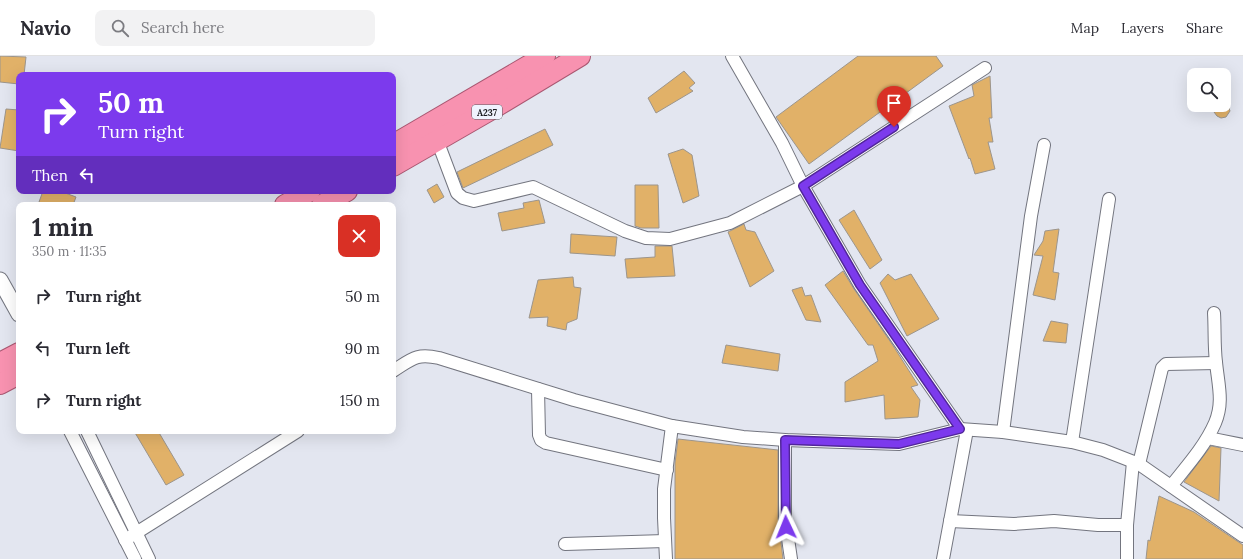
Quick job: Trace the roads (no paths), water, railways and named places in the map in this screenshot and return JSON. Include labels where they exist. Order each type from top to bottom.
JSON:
[{"type":"highway","name":"A237","points":[[396,143],[545,56]]},
{"type":"highway","name":"A237","points":[[396,164],[580,56]]},
{"type":"highway","points":[[290,202],[305,194]]},
{"type":"highway","points":[[327,202],[342,194]]},
{"type":"highway","points":[[0,363],[16,355]]},
{"type":"highway","points":[[0,384],[16,376]]},
{"type":"street","points":[[732,56],[782,143],[803,186],[860,285],[964,429],[943,559]]},
{"type":"street","points":[[437,140],[457,193],[463,198],[474,201],[533,187],[625,231],[646,238],[670,239],[730,223],[803,186],[985,68]]},
{"type":"street","points":[[1003,432],[1031,216],[1044,145]]},
{"type":"street","points":[[1072,442],[1109,199]]},
{"type":"street","points":[[0,280],[16,309]]},
{"type":"street","points":[[1172,486],[1208,438],[1216,422],[1220,408],[1220,386],[1216,363],[1214,313]]},
{"type":"street","points":[[396,369],[416,357],[426,355],[538,389],[672,426],[743,437],[899,444],[964,429],[1003,432],[1072,442],[1103,450],[1136,463],[1172,486],[1243,536]]},
{"type":"street","points":[[1127,559],[1127,525],[1136,463],[1162,368],[1166,364],[1216,363]]},
{"type":"street","points":[[538,389],[539,435],[541,440],[546,443],[667,470]]},
{"type":"street","points":[[666,559],[664,489],[672,426]]},
{"type":"street","points":[[72,434],[135,559]]},
{"type":"street","points":[[88,434],[149,559]]},
{"type":"street","points":[[125,540],[293,434]]},
{"type":"street","points":[[1208,438],[1243,445]]},
{"type":"street","points":[[785,440],[785,518],[791,559]]},
{"type":"street","points":[[950,521],[1014,524],[1054,521],[1098,525],[1127,525]]},
{"type":"street","points":[[565,544],[665,541]]}]
